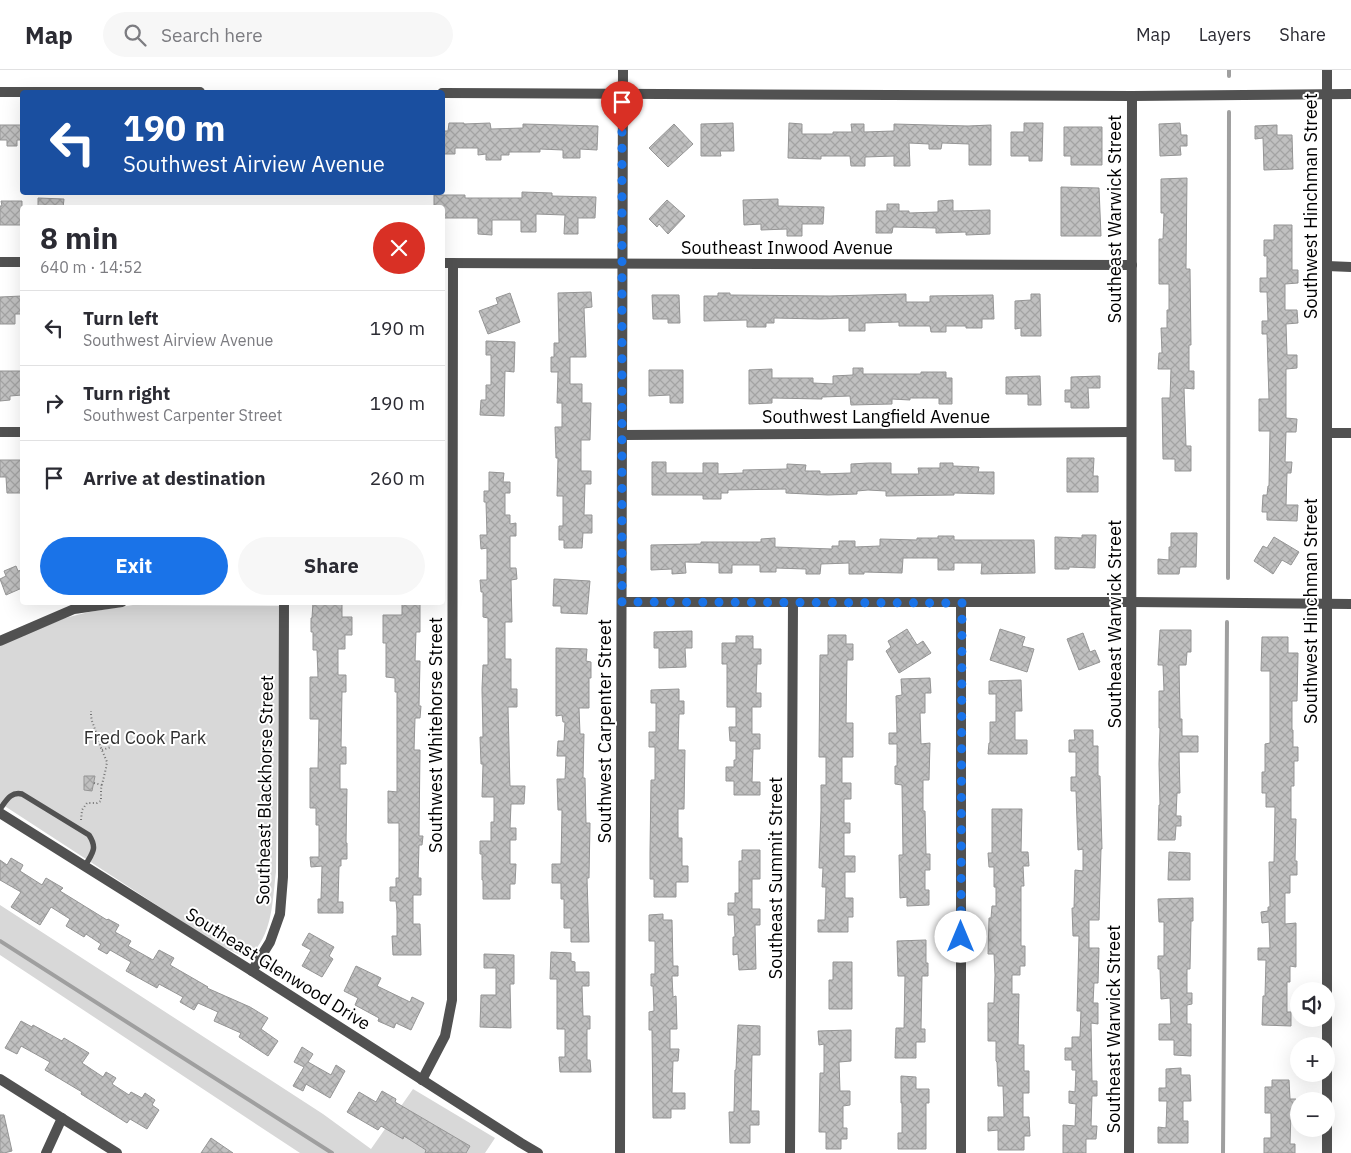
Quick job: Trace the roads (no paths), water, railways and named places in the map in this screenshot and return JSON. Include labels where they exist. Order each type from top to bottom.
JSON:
[{"type":"street","name":"Southwest Carpenter Street","points":[[620,1153],[623,70]]},
{"type":"street","name":"Southwest Hinchman Street","points":[[1327,70],[1327,1153]]},
{"type":"street","points":[[0,92],[20,92]]},
{"type":"street","points":[[445,93],[1132,96],[1351,94]]},
{"type":"street","name":"Southeast Warwick Street","points":[[1129,1153],[1132,96]]},
{"type":"street","points":[[0,262],[20,262]]},
{"type":"street","name":"Southeast Inwood Avenue","points":[[448,263],[1132,265]]},
{"type":"street","name":"Southwest Whitehorse Street","points":[[422,1080],[444,1036],[452,1000],[448,263]]},
{"type":"street","points":[[1327,266],[1351,267]]},
{"type":"street","points":[[0,432],[20,432]]},
{"type":"street","name":"Southwest Langfield Avenue","points":[[622,435],[1131,432]]},
{"type":"street","points":[[1328,432],[1351,434]]},
{"type":"street","points":[[622,602],[1351,604]]},
{"type":"street","name":"Southeast Summit Street","points":[[790,1153],[793,603]]},
{"type":"street","points":[[961,1153],[962,603]]},
{"type":"street","points":[[0,641],[74,609],[101,605]]},
{"type":"street","name":"Southeast Blackhorse Street","points":[[252,971],[270,942],[280,914],[283,877],[284,605]]},
{"type":"street","name":"Southeast Glenwood Drive","points":[[0,811],[538,1153]]},
{"type":"street","points":[[0,1079],[117,1153]]},
{"type":"street","points":[[46,1153],[62,1118]]},
{"type":"lane","points":[[0,811],[8,797],[18,793],[22,794],[89,835],[94,843],[93,850],[84,866]]},
{"type":"waterway","points":[[1229,70],[1229,76]]},
{"type":"waterway","points":[[1228,578],[1229,112]]},
{"type":"waterway","points":[[1223,1153],[1227,622]]},
{"type":"waterway","points":[[0,941],[332,1153]]},
{"type":"park label","name":"Fred Cook Park","points":[[145,738]]}]
